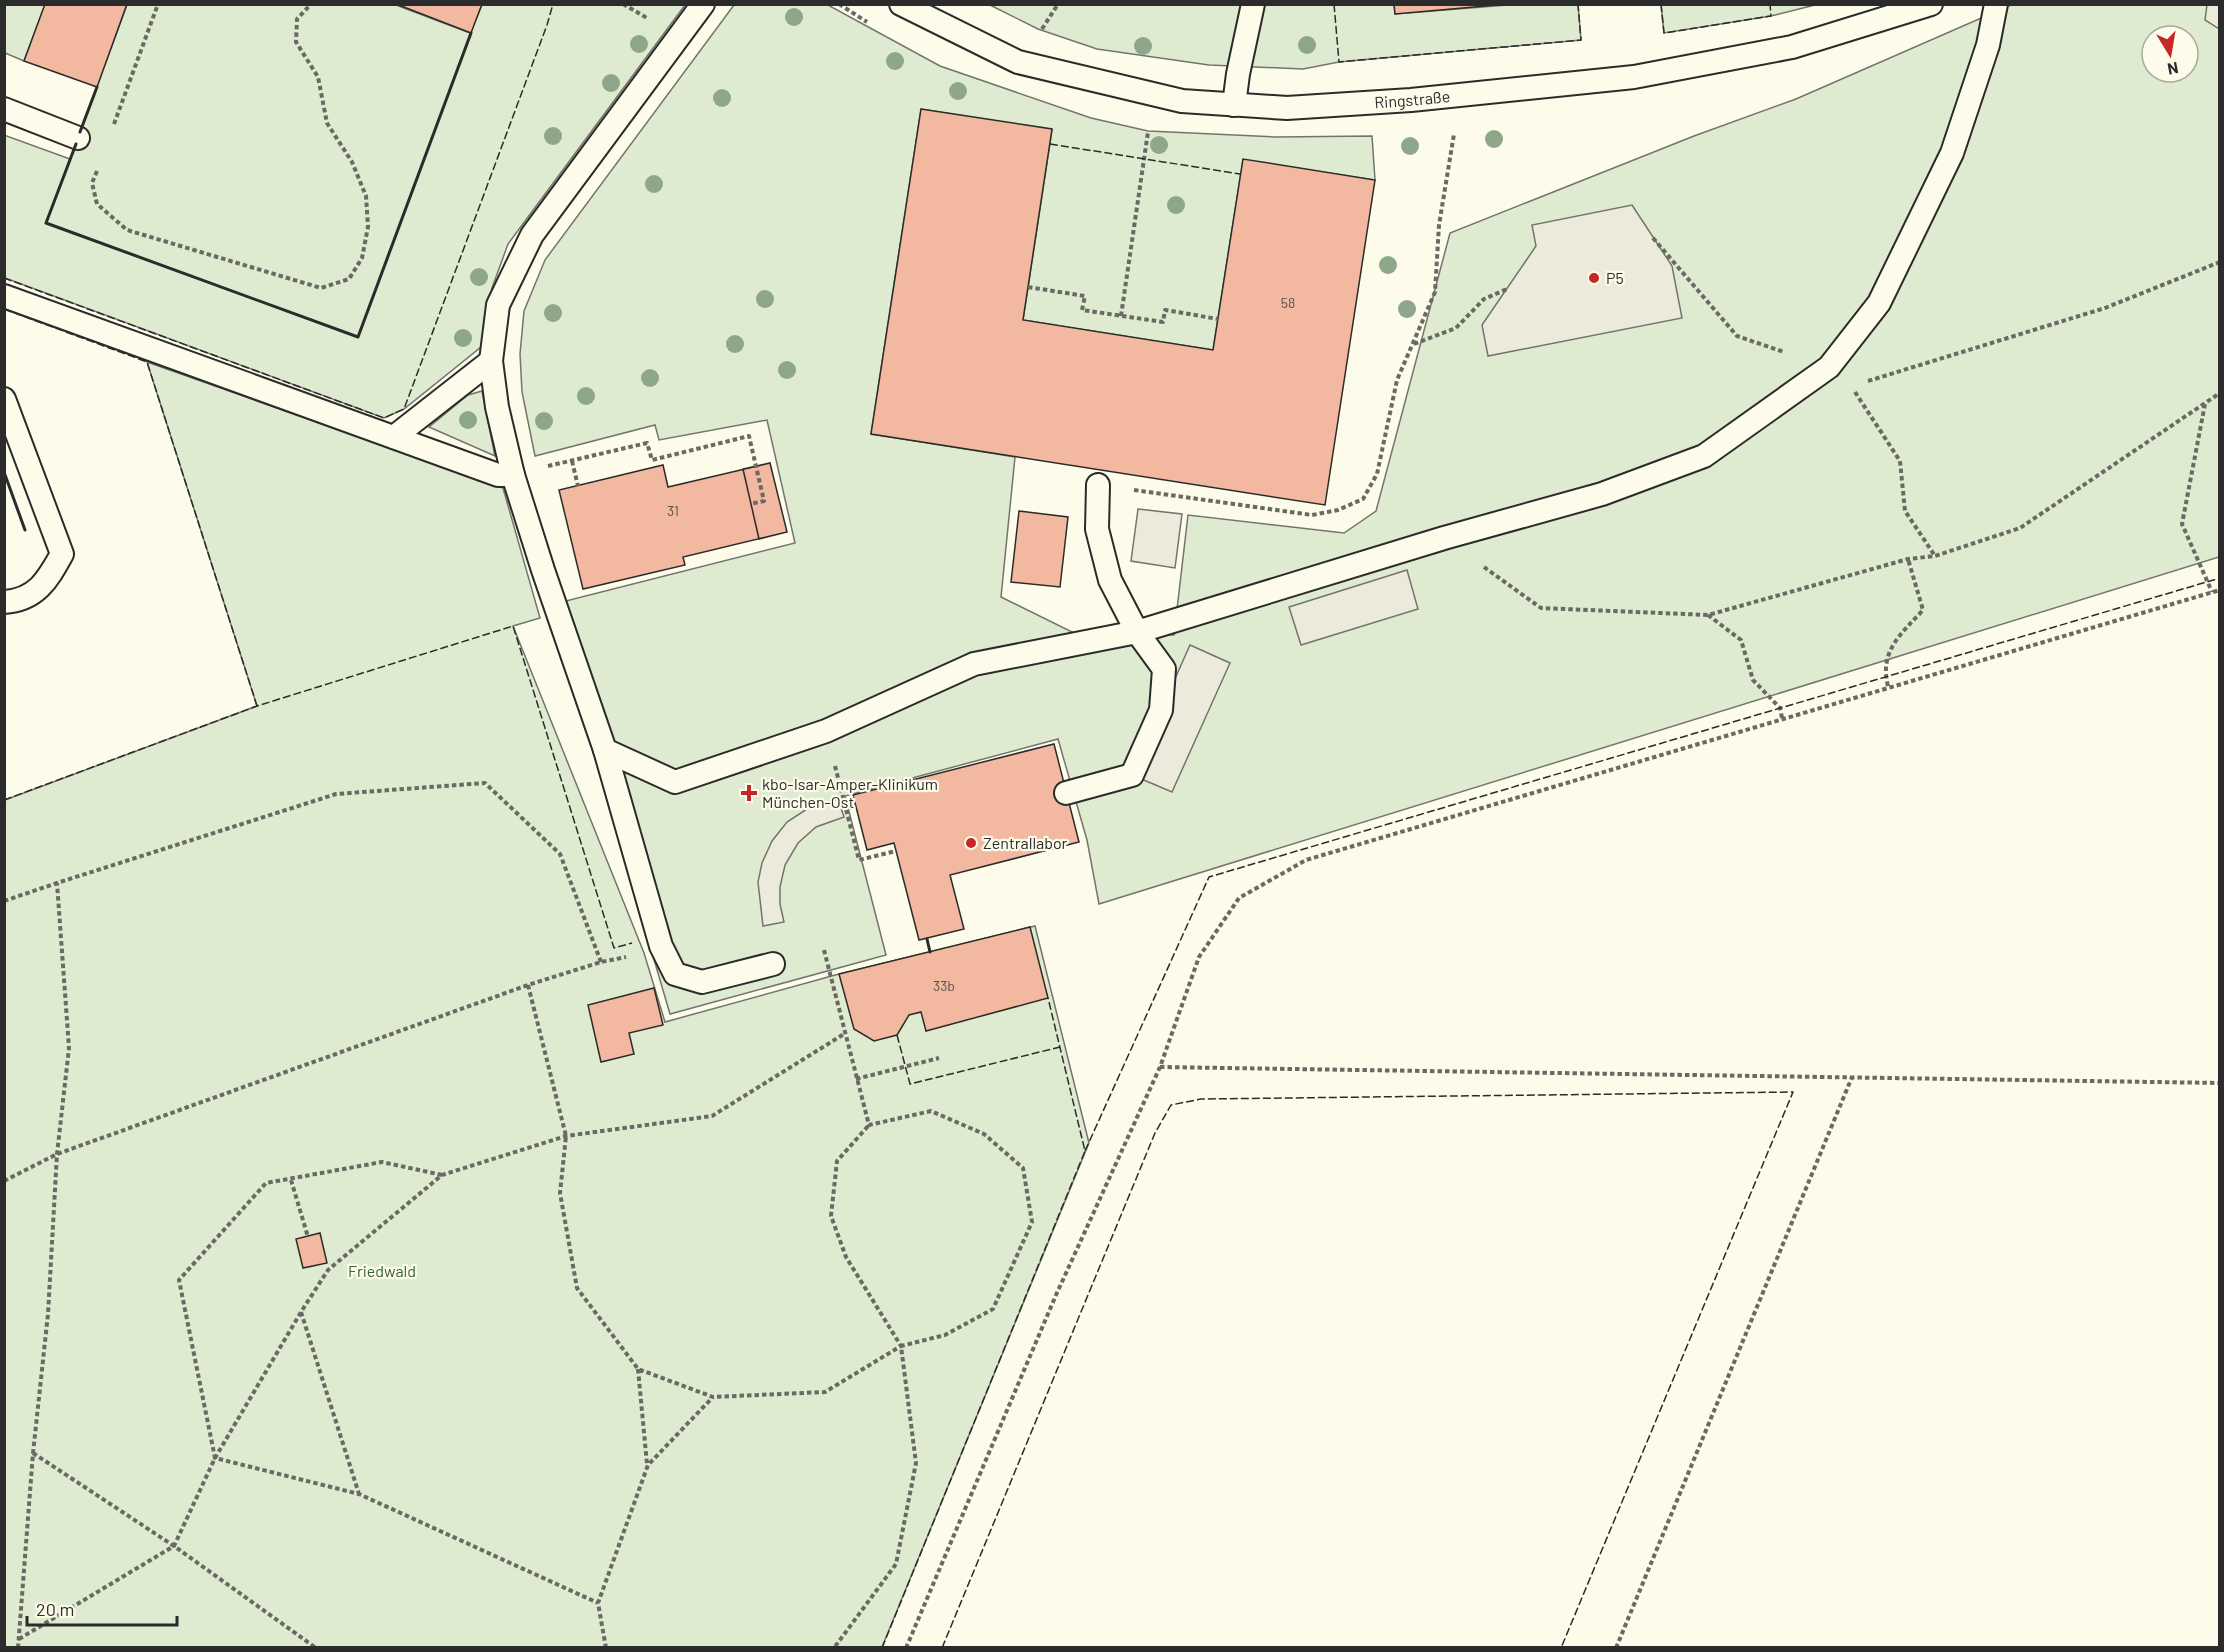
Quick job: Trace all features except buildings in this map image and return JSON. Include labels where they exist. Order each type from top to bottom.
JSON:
[{"type":"lane","points":[[703,4],[532,235],[498,305],[490,361],[497,407],[513,475],[605,750],[661,946],[675,974],[702,982],[773,963]]},
{"type":"lane","name":"Ringstraße","points":[[901,4],[1018,62],[1182,101],[1287,108],[1412,100],[1634,77],[1792,47],[1931,4]]},
{"type":"lane","points":[[1234,105],[1238,74],[1253,4]]},
{"type":"lane","points":[[605,750],[675,782],[826,731],[974,664],[1137,632],[1444,538],[1602,494],[1704,456],[1829,367],[1879,303],[1952,153],[1988,45],[1996,4]]},
{"type":"lane","points":[[4,109],[78,138]]},
{"type":"lane","points":[[4,296],[498,475],[513,475]]},
{"type":"lane","points":[[394,437],[490,361]]},
{"type":"lane","points":[[4,399],[62,554],[46,583],[18,602],[4,602]]},
{"type":"lane","points":[[1066,793],[1132,775],[1161,710],[1164,669],[1137,632],[1110,580],[1096,529],[1098,485]]},
{"type":"path","points":[[113,127],[158,4]]},
{"type":"path","points":[[101,160],[92,183],[97,204],[127,230],[321,288],[349,279],[362,258],[368,227],[366,196],[352,162],[327,123],[318,77],[296,42],[297,19],[311,4]]},
{"type":"path","points":[[1098,485],[1312,515],[1338,510],[1363,499],[1377,474],[1397,380],[1434,292],[1438,225],[1455,127]]},
{"type":"path","points":[[1121,316],[1148,129]]},
{"type":"path","points":[[1653,238],[1737,336],[1829,367],[1852,386],[1900,461],[1905,511],[1935,556]]},
{"type":"path","points":[[1852,386],[2105,308],[2220,262]]},
{"type":"path","points":[[1028,287],[1085,296],[1082,310],[1163,322],[1165,310],[1218,319]]},
{"type":"path","points":[[1414,344],[1456,328],[1484,299],[1507,289]]},
{"type":"path","points":[[1444,538],[1541,608],[1708,615],[1908,558],[1935,556],[2020,528],[2220,393]]},
{"type":"path","points":[[2205,403],[2182,524],[2212,592]]},
{"type":"path","points":[[513,475],[647,442],[652,459],[749,436],[764,501],[750,504]]},
{"type":"path","points":[[572,461],[578,486]]},
{"type":"path","points":[[1888,686],[1886,676],[1891,645],[1923,610],[1908,558]]},
{"type":"path","points":[[906,1647],[1056,1295],[1160,1067],[1199,957],[1239,898],[1306,860],[1888,686],[2220,590]]},
{"type":"path","points":[[1708,615],[1741,640],[1754,680],[1780,708],[1782,718]]},
{"type":"path","points":[[826,731],[859,860],[896,851]]},
{"type":"path","points":[[4,902],[336,794],[485,783],[560,854],[601,962]]},
{"type":"path","points":[[18,1647],[33,1453],[48,1314],[57,1154],[69,1048],[57,883]]},
{"type":"path","points":[[4,1181],[57,1154],[528,985],[601,962],[644,953],[661,946]]},
{"type":"path","points":[[824,950],[869,1125]]},
{"type":"path","points":[[528,985],[566,1136],[560,1193],[577,1288],[638,1369],[648,1465]]},
{"type":"path","points":[[19,1639],[174,1546],[214,1458],[300,1312],[328,1270],[442,1175],[566,1136],[712,1116],[844,1034]]},
{"type":"path","points":[[856,1079],[939,1058]]},
{"type":"path","points":[[1160,1067],[2220,1083]]},
{"type":"path","points":[[1617,1647],[1852,1077]]},
{"type":"path","points":[[638,1369],[713,1397],[825,1392],[901,1346],[945,1335],[993,1309],[1032,1222],[1023,1168],[984,1134],[931,1111],[869,1125],[837,1161],[831,1216],[846,1257],[901,1346],[916,1463],[896,1564],[834,1647]]},
{"type":"path","points":[[214,1458],[179,1280],[266,1183],[382,1162],[442,1175]]},
{"type":"path","points":[[291,1180],[308,1237]]},
{"type":"path","points":[[300,1312],[359,1494]]},
{"type":"path","points":[[606,1647],[598,1603],[648,1465],[713,1397]]},
{"type":"path","points":[[33,1453],[174,1546],[316,1647]]},
{"type":"path","points":[[214,1458],[359,1494],[598,1603]]},
{"type":"green space","points":[[1394,4],[1395,14],[1508,5],[1578,5],[1581,40],[1339,62],[1303,69],[1209,65],[1097,49],[1038,29],[990,5]]},
{"type":"green space","points":[[1661,4],[1815,5],[1771,16],[1664,33]]},
{"type":"green space","points":[[4,5],[45,5],[24,61],[5,53]]},
{"type":"green space","points":[[127,5],[396,5],[470,33],[482,5],[685,5],[508,244],[492,288],[481,347],[404,409],[384,418],[5,278],[4,135],[70,159]]},
{"type":"green space","points":[[734,5],[828,5],[940,66],[1091,118],[1148,131],[1275,137],[1372,136],[1375,180],[1243,160],[1213,350],[1023,320],[1052,130],[921,109],[871,434],[1015,457],[1001,597],[1080,636],[1174,635],[1188,515],[1344,533],[1376,511],[1450,233],[1694,136],[1796,99],[2011,5],[2219,5],[2219,557],[1099,904],[1087,840],[1058,739],[845,796],[886,955],[670,1014],[550,605],[795,543],[767,420],[659,440],[655,425],[535,456],[522,392],[520,354],[524,311],[545,260]]},
{"type":"green space","name":"Friedwald","points":[[147,362],[503,488],[540,618],[513,626],[644,953],[665,1022],[839,974],[1035,926],[1089,1143],[882,1647],[5,1648],[5,800],[257,706]]},
{"type":"green space","points":[[482,391],[495,456],[429,427],[468,395]]},
{"type":"shaded area","points":[[2207,5],[2219,5],[2219,29],[2205,20]]},
{"type":"shaded area","name":"P5","points":[[1632,205],[1672,266],[1682,318],[1488,356],[1482,325],[1536,246],[1532,225]]},
{"type":"shaded area","points":[[1138,509],[1182,514],[1175,568],[1131,561]]},
{"type":"shaded area","points":[[1407,570],[1418,609],[1301,645],[1289,607]]},
{"type":"shaded area","points":[[1190,645],[1230,663],[1172,792],[1132,775]]},
{"type":"shaded area","points":[[838,799],[844,817],[816,827],[798,843],[785,865],[780,887],[780,904],[784,922],[763,926],[758,882],[762,863],[772,841],[787,822],[810,807]]},
{"type":"fence","points":[[4,278],[384,418],[404,409],[553,4]]},
{"type":"fence","points":[[1334,4],[1339,62],[1581,40],[1578,4]]},
{"type":"fence","points":[[1661,4],[1664,33],[1771,16],[1770,4]]},
{"type":"fence","points":[[1050,144],[1240,174]]},
{"type":"fence","points":[[4,309],[147,362],[257,706]]},
{"type":"fence","points":[[1085,1151],[1209,877],[2220,578]]},
{"type":"fence","points":[[4,800],[257,706],[513,626],[614,948],[632,943]]},
{"type":"fence","points":[[882,1648],[1085,1151],[1048,998]]},
{"type":"fence","points":[[897,1035],[910,1084],[1060,1047]]},
{"type":"fence","points":[[942,1648],[1155,1133],[1171,1105],[1201,1099],[1793,1092],[1561,1648]]},
{"type":"wall","points":[[76,144],[46,223],[358,337],[471,33]]},
{"type":"wall","points":[[80,132],[97,87]]},
{"type":"wall","points":[[4,472],[25,530]]},
{"type":"wall","points":[[927,939],[930,952]]},
{"type":"place","name":"P5","points":[[1594,278]]},
{"type":"place","name":"kbo-Isar-Amper-Klinikum München-Ost","points":[[749,793]]},
{"type":"place","name":"Zentrallabor","points":[[971,843]]}]
